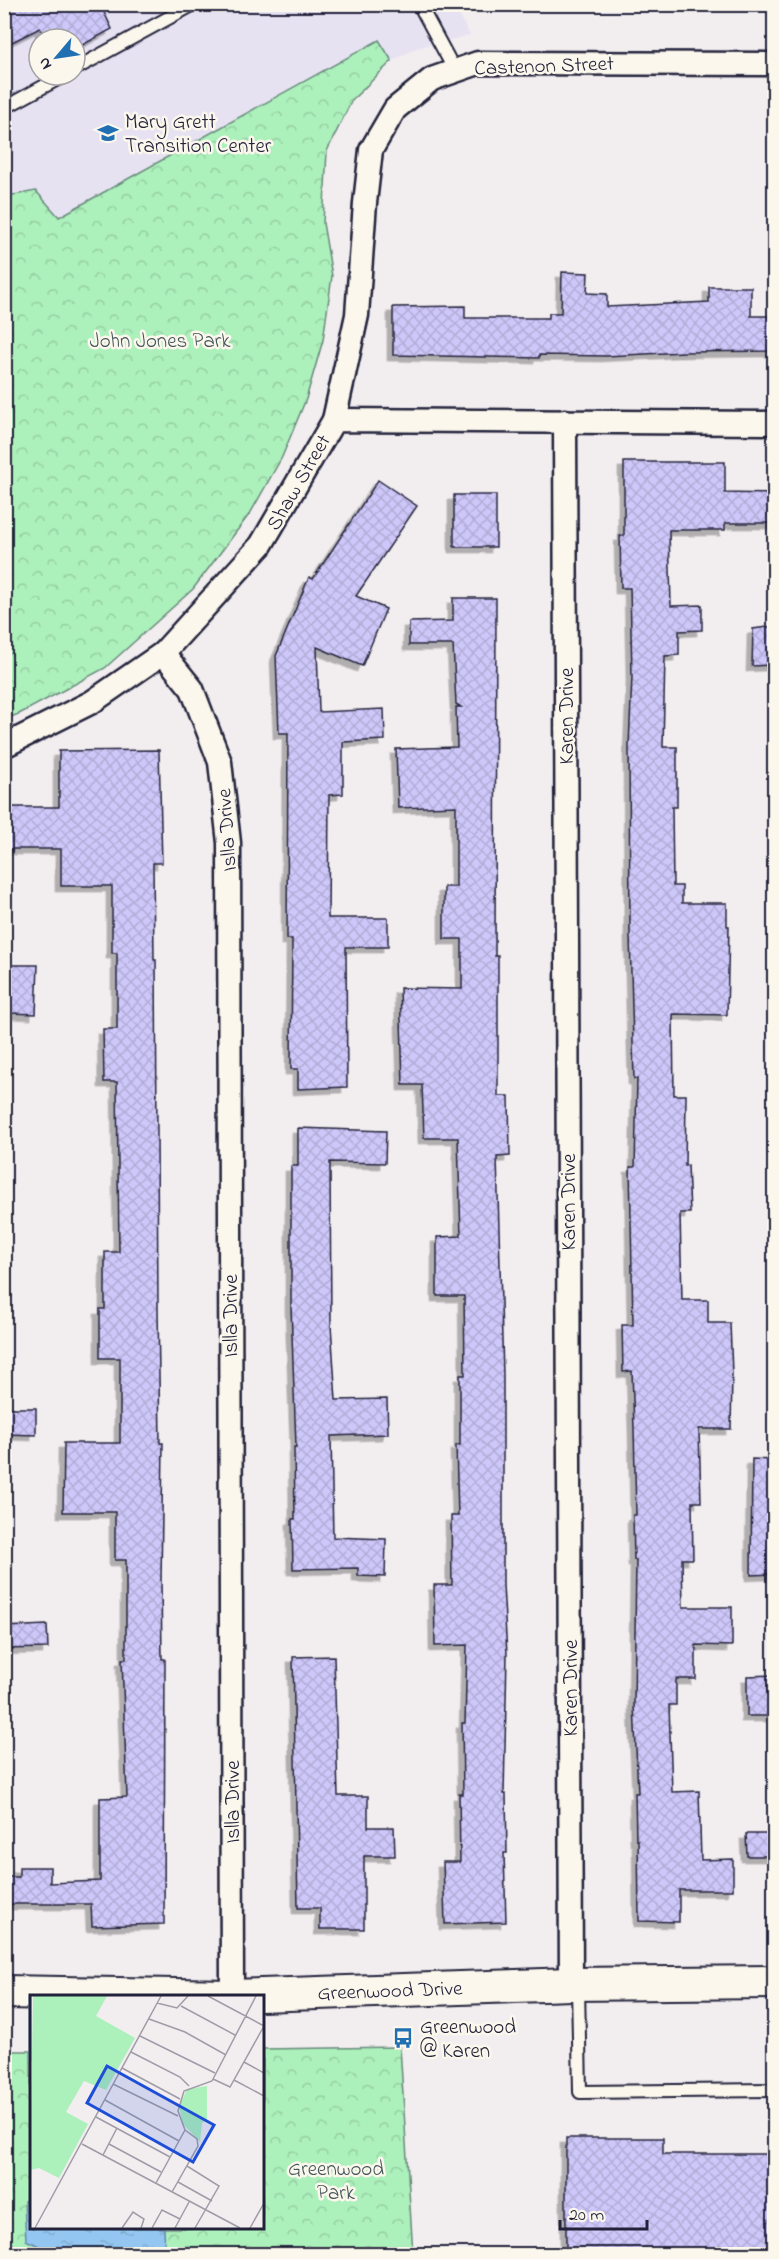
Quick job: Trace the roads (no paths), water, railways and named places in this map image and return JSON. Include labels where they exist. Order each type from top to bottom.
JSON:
[{"type":"main road","name":"Greenwood Drive","points":[[260,1995],[574,1984],[774,1982]]},
{"type":"main road","name":"Greenwood Drive","points":[[4,1992],[175,1995]]},
{"type":"street","name":"Castenon Street","points":[[334,420],[357,315],[364,203],[371,150],[395,109],[432,78],[478,63],[774,64]]},
{"type":"street","name":"Shaw Street","points":[[4,746],[92,702],[163,653],[261,545],[334,420],[774,423]]},
{"type":"street","name":"Karen Drive","points":[[565,421],[574,1984]]},
{"type":"street","name":"Islla Drive","points":[[163,653],[192,689],[220,762],[229,843],[232,1995]]},
{"type":"lane","points":[[87,62],[194,4]]},
{"type":"lane","points":[[419,4],[455,71]]},
{"type":"lane","points":[[4,108],[43,87]]},
{"type":"lane","points":[[574,1984],[580,2092],[774,2090]]},
{"type":"water","points":[[30,2198],[30,2229],[164,2229],[165,2254],[56,2254],[26,2240],[24,2201]]},
{"type":"place","name":"Mary Grett Transition Center","points":[[108,133]]},
{"type":"place","name":"Greenwood @ Karen","points":[[403,2038]]},
{"type":"park label","name":"John Jones Park","points":[[160,340]]},
{"type":"park label","name":"Greenwood Park","points":[[336,2180]]}]
